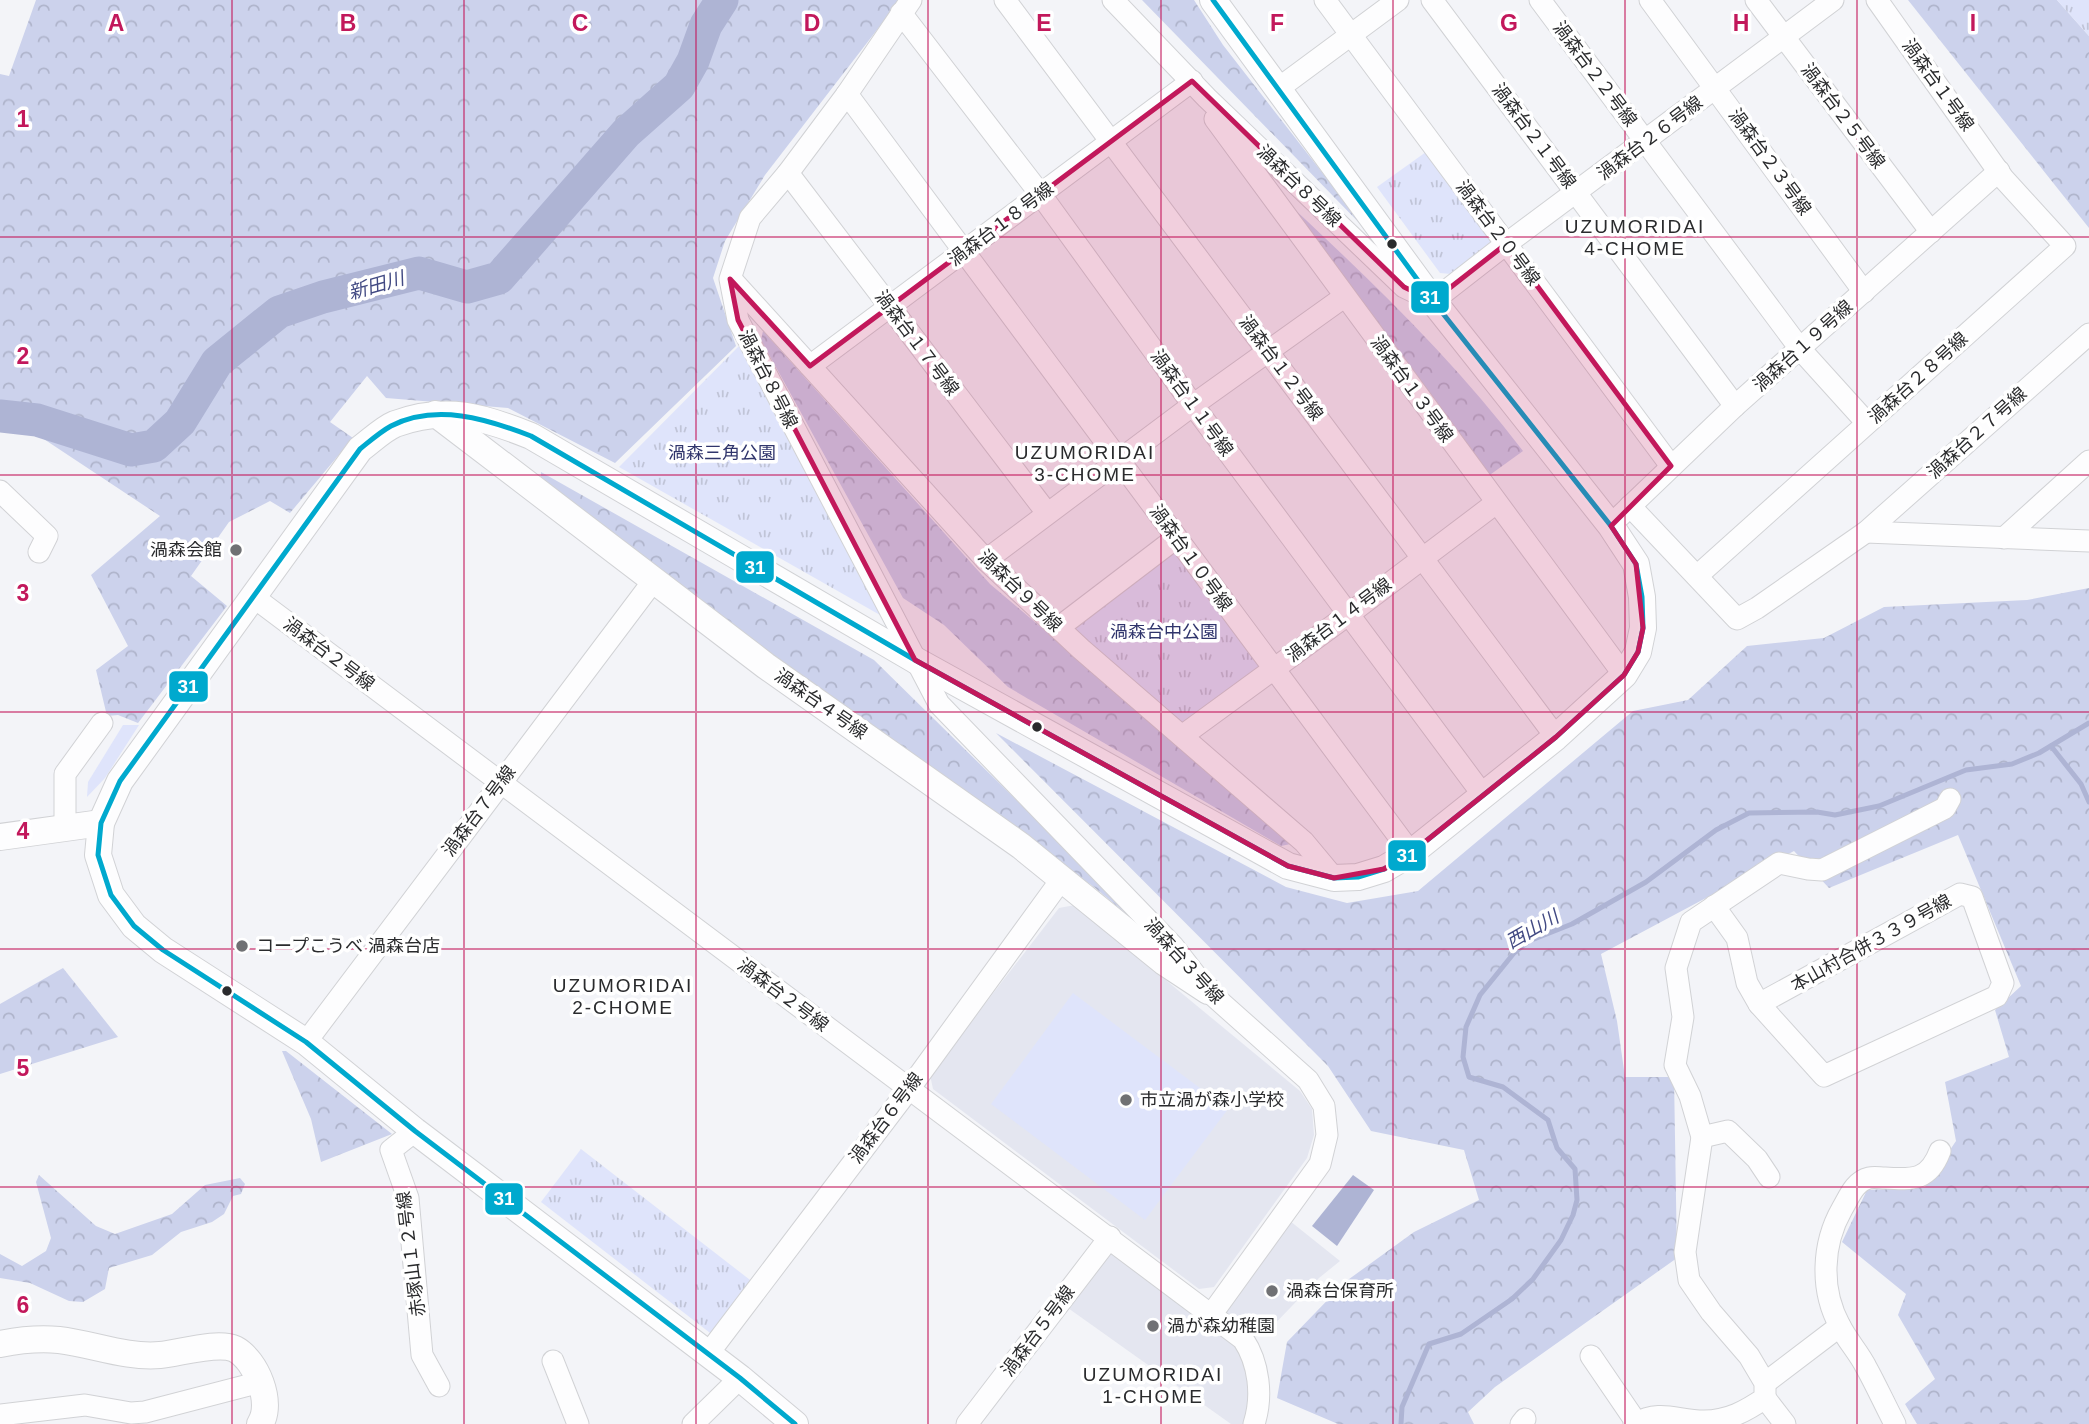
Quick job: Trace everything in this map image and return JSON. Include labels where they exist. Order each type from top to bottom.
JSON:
[{"type":"street","name":"渦森台１２号線","points":[[1005,0],[1556,737]]},
{"type":"street","name":"渦森台８号線","points":[[1113,0],[1207,98],[1404,287],[1433,301]]},
{"type":"street","points":[[794,1424],[740,1378],[415,1131],[306,1042],[163,950],[134,926],[111,895],[102,868],[98,855],[101,823],[120,781],[360,449],[393,425],[436,413],[486,418],[531,436],[915,660],[1288,866],[1334,878],[1358,877],[1384,869],[1411,853],[1556,737],[1624,675],[1638,652],[1643,628],[1642,597],[1636,565],[1611,526],[1433,301],[1213,0]]},
{"type":"street","name":"渦森台２０号線","points":[[1325,0],[1671,466]]},
{"type":"street","points":[[1279,88],[1398,0]]},
{"type":"street","name":"渦森台２１号線","points":[[1432,0],[1735,406]]},
{"type":"street","name":"渦森台２２号線","points":[[1540,0],[1801,350],[1867,423]]},
{"type":"street","name":"渦森台２３号線","points":[[1650,0],[1864,292]]},
{"type":"street","name":"渦森台２５号線","points":[[1756,0],[1931,232]]},
{"type":"street","name":"渦森台２６号線","points":[[1433,301],[1833,0]]},
{"type":"street","name":"渦森台１号線","points":[[1877,0],[1999,171]]},
{"type":"street","name":"渦森台８号線","points":[[906,6],[847,94],[788,173],[750,218],[730,278],[738,320],[915,660]]},
{"type":"street","name":"渦森台１１号線","points":[[906,6],[1193,405],[1483,795]]},
{"type":"street","name":"渦森台１８号線","points":[[810,366],[1192,81]]},
{"type":"street","name":"渦森台１０号線","points":[[847,94],[1411,853]]},
{"type":"street","name":"渦森台１３号線","points":[[1207,98],[1216,120],[1344,298],[1624,675]]},
{"type":"street","name":"渦森台１９号線","points":[[1611,526],[1735,406],[1999,171]]},
{"type":"street","name":"渦森台２８号線","points":[[1697,576],[2065,246],[1999,171]]},
{"type":"street","name":"渦森台１７号線","points":[[788,173],[1047,513]]},
{"type":"street","name":"渦森台９号線","points":[[730,278],[986,560],[1058,628],[1304,842],[1334,878]]},
{"type":"street","points":[[986,560],[1193,405],[1344,298]]},
{"type":"street","name":"渦森台２７号線","points":[[1630,506],[1737,619],[1866,532],[2089,334]]},
{"type":"street","name":"渦森台４号線","points":[[436,413],[766,666],[1021,846],[1164,962],[1208,991]]},
{"type":"street","points":[[2004,538],[2089,461]]},
{"type":"street","points":[[0,491],[47,536],[39,552]]},
{"type":"street","name":"渦森台１４号線","points":[[1182,736],[1496,503]]},
{"type":"street","points":[[1866,532],[2089,541]]},
{"type":"street","points":[[1058,628],[1176,538]]},
{"type":"street","name":"渦森台７号線","points":[[306,1042],[654,580]]},
{"type":"street","name":"渦森台２号線","points":[[252,596],[1243,1339],[1252,1352],[1259,1386],[1254,1424]]},
{"type":"street","name":"渦森台３号線","points":[[915,660],[939,704],[1172,946],[1208,991],[1308,1080],[1324,1106],[1327,1136],[1320,1164],[1211,1315]]},
{"type":"street","points":[[65,827],[65,774],[102,723]]},
{"type":"street","points":[[1785,1424],[1749,1356],[1711,1312],[1689,1279],[1685,1252],[1702,1137],[1690,1096],[1675,1065],[1683,1017],[1676,968],[1691,922],[1779,863],[1822,870],[1945,808],[1950,799]]},
{"type":"street","points":[[0,837],[101,823]]},
{"type":"street","name":"渦森台６号線","points":[[708,1354],[909,1089],[1061,880]]},
{"type":"street","name":"本山村合併３３９号線","points":[[1714,906],[1737,938],[1747,984],[1759,1004],[1824,1076],[1997,996],[2003,983],[1972,897],[1960,894],[1759,1004]]},
{"type":"street","name":"赤塚山１２号線","points":[[415,1131],[391,1150],[408,1199],[422,1354],[439,1386]]},
{"type":"street","points":[[1702,1137],[1728,1131],[1757,1159],[1769,1177]]},
{"type":"street","points":[[1895,1424],[1830,1303],[1826,1281],[1828,1242],[1841,1211],[1857,1184],[1870,1177],[1902,1180],[1920,1178],[1934,1166],[1940,1151]]},
{"type":"street","name":"渦森台５号線","points":[[967,1424],[1110,1237]]},
{"type":"street","points":[[1591,1356],[1635,1423],[1663,1415],[1706,1422],[1742,1414],[1765,1390],[1840,1326]]},
{"type":"street","points":[[0,1344],[32,1339],[61,1340],[137,1355],[159,1355],[213,1347],[234,1348],[254,1365],[260,1382],[264,1394],[263,1419],[260,1424]]},
{"type":"street","points":[[553,1361],[578,1424]]},
{"type":"street","points":[[693,1424],[740,1378]]},
{"type":"street","points":[[0,1415],[85,1405],[131,1413],[145,1412],[260,1382]]},
{"type":"highlighted area","points":[[1192,81],[1404,287],[1433,301],[1506,244],[1671,466],[1611,526],[1636,564],[1643,628],[1638,652],[1624,675],[1556,737],[1411,853],[1384,869],[1334,878],[1288,866],[915,660],[738,320],[730,279],[810,366]]},
{"type":"shaded area","name":"市立渦が森小学校","points":[[1075,905],[1300,1091],[1312,1109],[1314,1135],[1307,1158],[1214,1287],[1199,1289],[933,1089],[930,1075],[1059,908]]},
{"type":"shaded area","points":[[1353,1175],[1374,1190],[1337,1246],[1312,1226]]},
{"type":"shaded area","name":"渦森台保育所","points":[[1290,1221],[1340,1261],[1319,1278],[1263,1336],[1251,1334],[1227,1316],[1227,1304]]},
{"type":"shaded area","name":"渦が森幼稚園","points":[[1107,1254],[1118,1254],[1235,1345],[1244,1361],[1249,1388],[1246,1424],[1231,1424],[1068,1308]]},
{"type":"green space","points":[[36,0],[900,0],[765,175],[725,241],[713,278],[736,346],[615,463],[508,408],[386,398],[367,376],[330,422],[353,438],[290,513],[270,501],[229,522],[191,576],[227,606],[138,723],[118,715],[107,716],[96,670],[128,646],[91,575],[160,516],[0,410],[0,74],[9,76]]},
{"type":"green space","points":[[1142,0],[1194,0],[1223,45],[1370,234]]},
{"type":"green space","points":[[1908,0],[2057,0],[2089,36],[2089,228]]},
{"type":"green space","points":[[2057,0],[2089,0],[2089,36]]},
{"type":"green space","points":[[1426,152],[1490,236],[1490,245],[1451,274],[1440,273],[1377,187]]},
{"type":"green space","points":[[1251,169],[1358,269],[1427,339],[1461,375],[1523,451],[1487,477]]},
{"type":"green space","points":[[763,331],[990,584],[1295,843],[1281,846],[1008,687],[944,625],[903,598],[761,340]]},
{"type":"green space","name":"渦森三角公園","points":[[739,346],[880,615],[619,467]]},
{"type":"green space","points":[[541,472],[874,660],[1165,946],[1094,887],[888,744],[541,483]]},
{"type":"green space","name":"渦森台中公園","points":[[1174,548],[1262,666],[1182,726],[1070,629]]},
{"type":"green space","points":[[2089,588],[2089,1424],[1917,1424],[1905,1404],[1935,1379],[1898,1315],[1906,1294],[1842,1242],[1867,1190],[1925,1187],[1956,1141],[1945,1082],[2009,1057],[1995,1010],[2021,986],[1958,835],[1829,888],[1794,851],[1601,954],[1617,1021],[1625,1077],[1674,1077],[1677,1258],[1495,1387],[1468,1412],[1474,1424],[1338,1424],[1277,1398],[1287,1342],[1345,1282],[1414,1232],[1479,1200],[1464,1150],[1371,1131],[1328,1066],[996,733],[1286,887],[1347,903],[1418,891],[1633,711],[1688,700],[1747,646],[1824,638],[1884,607],[2027,600]]},
{"type":"green space","points":[[123,725],[139,725],[105,778],[87,797],[88,782]]},
{"type":"green space","points":[[63,968],[118,1037],[0,1074],[0,1004]]},
{"type":"green space","points":[[1073,993],[1228,1109],[1145,1220],[991,1104]]},
{"type":"green space","points":[[282,1051],[286,1051],[392,1134],[321,1162],[311,1119]]},
{"type":"green space","points":[[581,1149],[754,1283],[714,1336],[541,1202]]},
{"type":"green space","points":[[39,1175],[96,1226],[115,1234],[172,1214],[205,1185],[240,1178],[245,1184],[241,1194],[233,1196],[224,1214],[212,1222],[181,1232],[152,1255],[109,1268],[105,1289],[83,1302],[69,1301],[30,1283],[0,1278],[0,1254],[22,1266],[46,1251],[51,1238],[36,1182]]},
{"type":"waterway","name":"新田川","points":[[0,416],[37,420],[131,450],[154,446],[180,422],[217,362],[279,312],[323,297],[419,273],[467,287],[499,278],[626,133],[679,86],[693,61],[706,25],[722,0]]},
{"type":"waterway","name":"西山川","points":[[1401,1424],[1402,1407],[1429,1344],[1461,1334],[1512,1299],[1533,1279],[1561,1240],[1577,1200],[1575,1169],[1557,1148],[1548,1120],[1503,1087],[1469,1077],[1463,1057],[1466,1027],[1480,995],[1514,953],[1529,941],[1572,924],[1646,882],[1716,830],[1749,813],[1817,812],[1835,815],[1879,806],[1966,770],[2012,764],[2039,753],[2089,723]]},
{"type":"waterway","points":[[2051,746],[2081,784],[2089,802]]},
{"type":"transit line","name":"31","points":[[795,1424],[740,1378],[415,1131],[306,1042],[163,950],[134,926],[111,895],[98,855],[101,823],[120,781],[360,449],[391,426],[408,419],[443,415],[479,419],[531,436],[915,660],[1288,866],[1334,878],[1358,877],[1384,869],[1411,853],[1556,737],[1624,675],[1638,652],[1643,628],[1642,597],[1636,564],[1611,526],[1433,301],[1213,0]]},
{"type":"place","name":"渦森会館","points":[[236,550]]},
{"type":"place","name":"コープこうべ 渦森台店","points":[[242,946]]},
{"type":"place","name":"市立渦が森小学校","points":[[1126,1100]]},
{"type":"place","name":"渦森台保育所","points":[[1272,1291]]},
{"type":"place","name":"渦が森幼稚園","points":[[1153,1326]]},
{"type":"district","name":"UZUMORIDAI 4-CHOME","points":[[1635,237]]},
{"type":"district","name":"UZUMORIDAI 3-CHOME","points":[[1085,463]]},
{"type":"district","name":"UZUMORIDAI 2-CHOME","points":[[623,996]]},
{"type":"district","name":"UZUMORIDAI 1-CHOME","points":[[1153,1385]]}]
